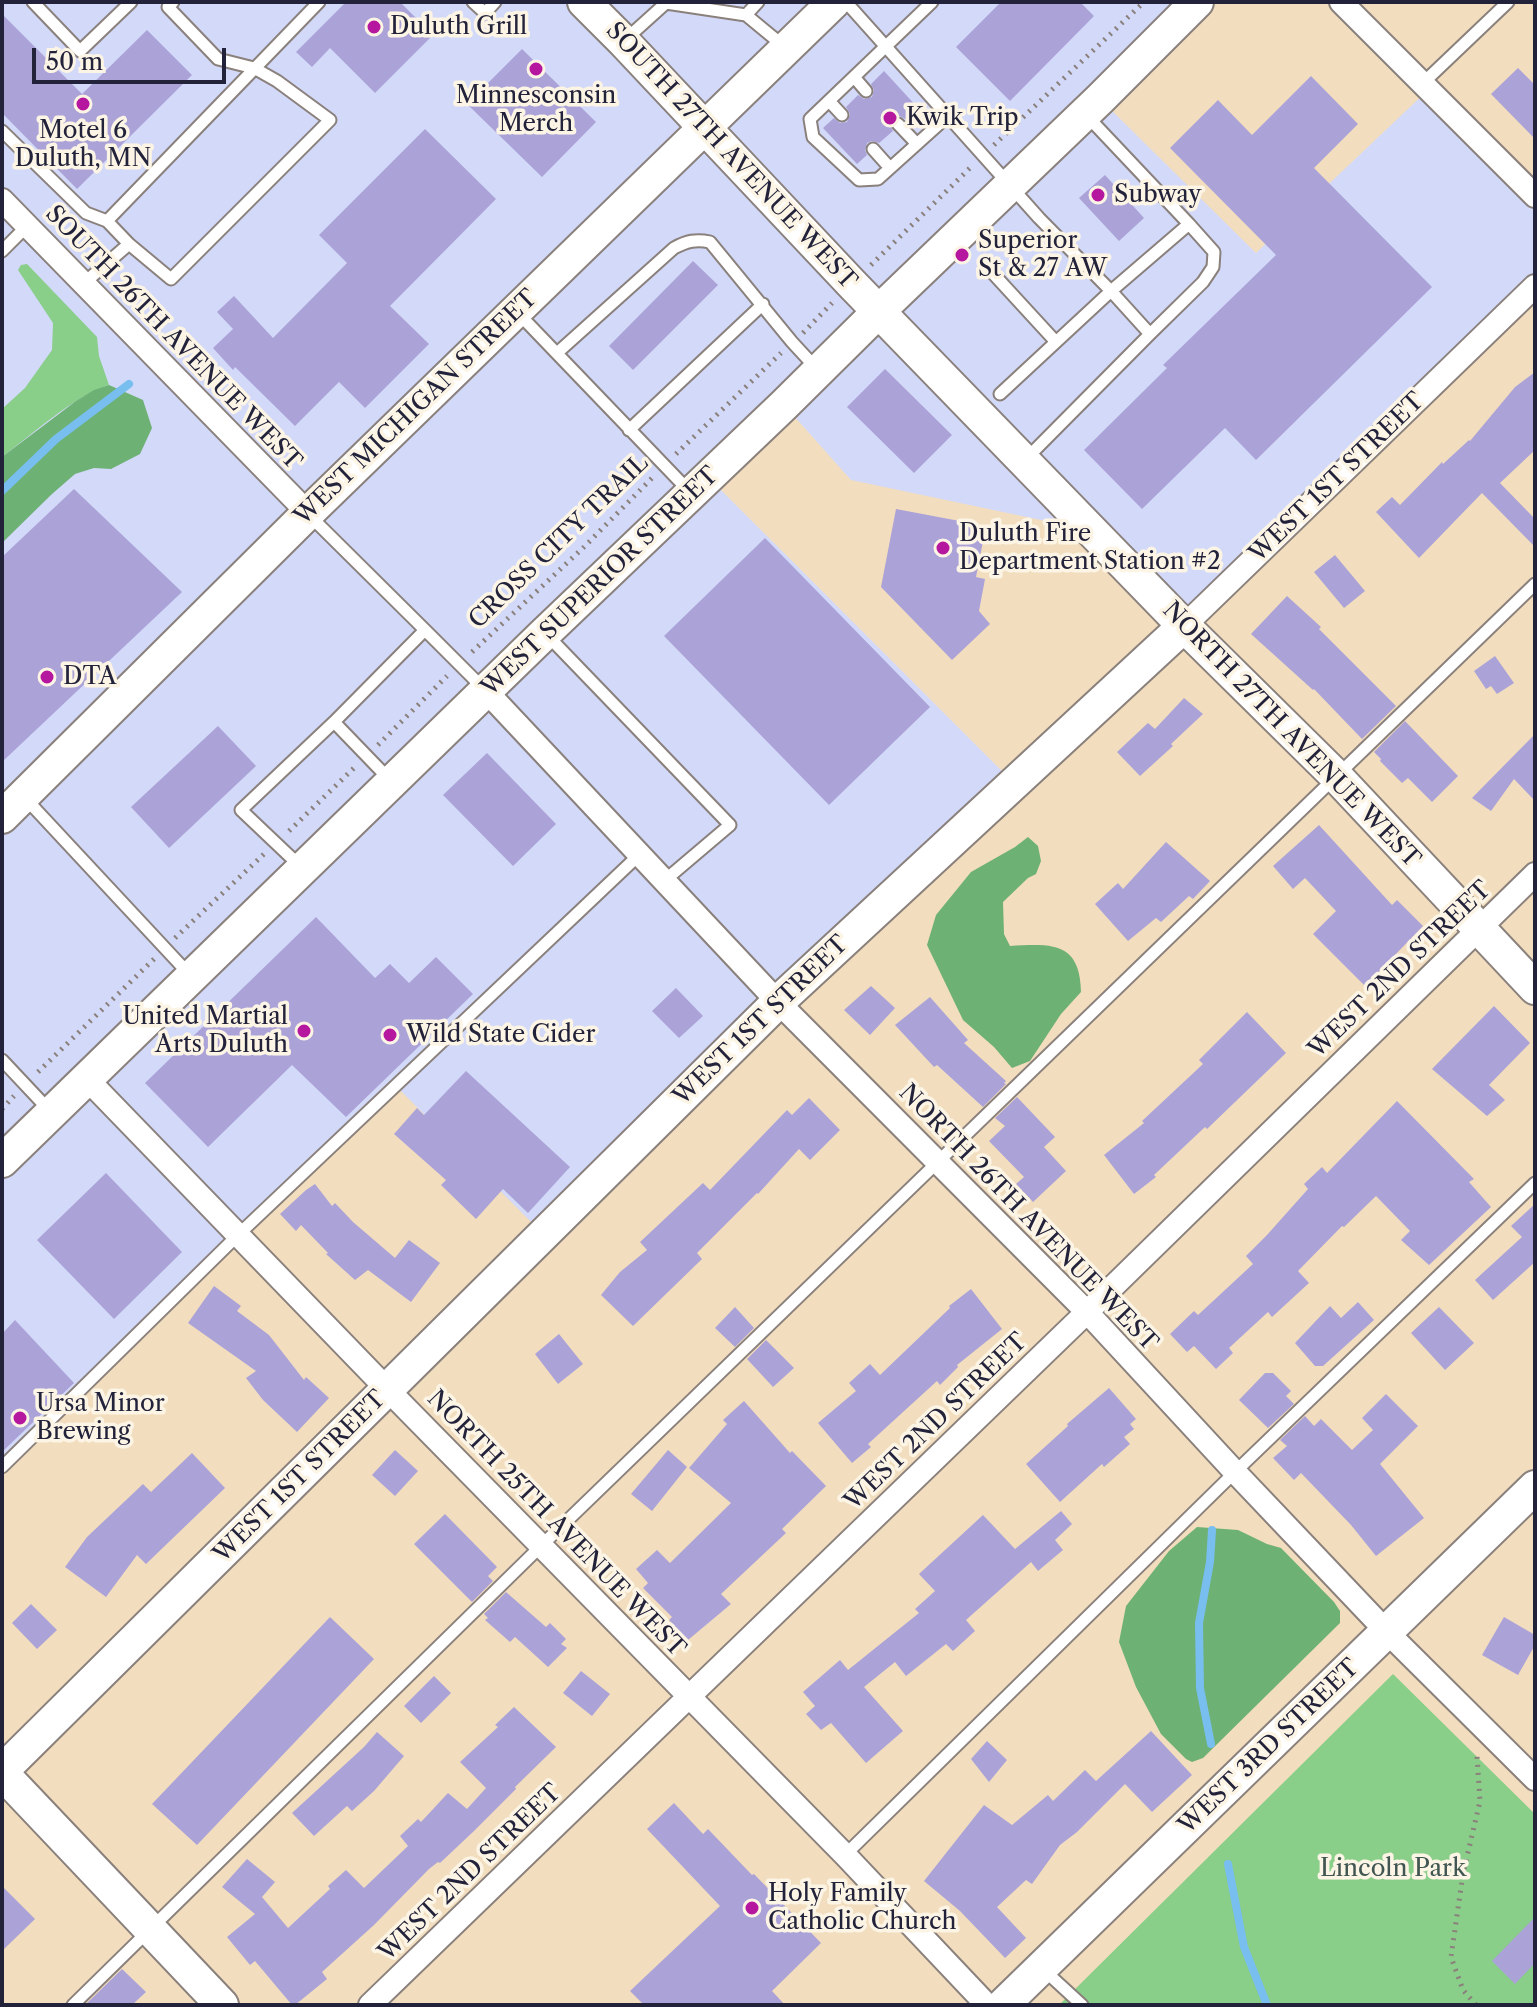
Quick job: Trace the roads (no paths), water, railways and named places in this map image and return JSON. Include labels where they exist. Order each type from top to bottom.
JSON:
[{"type":"street","name":"SOUTH 27TH AVENUE WEST","points":[[584,2],[879,311]]},
{"type":"street","name":"WEST MICHIGAN STREET","points":[[13,807],[308,513],[834,2]]},
{"type":"street","points":[[1341,2],[1535,196]]},
{"type":"street","name":"WEST SUPERIOR STREET","points":[[2,1161],[1011,185],[1185,10]]},
{"type":"street","name":"SOUTH 26TH AVENUE WEST","points":[[2,200],[308,513]]},
{"type":"street","name":"WEST 1ST STREET","points":[[2,1772],[778,1002],[1184,626],[1535,286]]},
{"type":"street","name":"NORTH 27TH AVENUE WEST","points":[[879,311],[1184,626],[1336,776],[1535,988]]},
{"type":"street","name":"NORTH 26TH AVENUE WEST","points":[[486,691],[642,853],[664,881],[778,1002],[1087,1312],[1387,1632],[1535,1779]]},
{"type":"street","name":"WEST 2ND STREET","points":[[370,2005],[1535,874]]},
{"type":"street","name":"NORTH 25TH AVENUE WEST","points":[[87,1079],[845,1855],[987,2005]]},
{"type":"street","name":"WEST 3RD STREET","points":[[1003,2005],[1535,1487]]},
{"type":"street","points":[[2,1772],[222,2005]]},
{"type":"lane","points":[[33,2],[80,51],[131,2]]},
{"type":"lane","points":[[107,221],[319,2]]},
{"type":"lane","points":[[473,2],[485,13],[495,2]]},
{"type":"lane","points":[[746,15],[758,2]]},
{"type":"lane","points":[[846,2],[1039,218],[1150,334]]},
{"type":"lane","points":[[932,2],[810,119],[813,137],[859,180],[878,179],[948,116]]},
{"type":"lane","points":[[1422,84],[1508,2]]},
{"type":"lane","points":[[623,41],[666,3],[746,15],[786,48]]},
{"type":"lane","points":[[2,131],[86,213],[107,221],[171,279],[330,120],[254,68],[218,59],[168,4]]},
{"type":"lane","points":[[854,77],[866,91]]},
{"type":"lane","points":[[829,101],[842,115]]},
{"type":"lane","points":[[1025,460],[1203,282],[1213,267],[1214,252],[1085,113]]},
{"type":"lane","points":[[898,124],[917,144]]},
{"type":"lane","points":[[873,149],[890,168]]},
{"type":"lane","points":[[1000,394],[1189,224]]},
{"type":"lane","points":[[2,251],[27,226]]},
{"type":"lane","points":[[557,353],[674,248],[699,239],[710,242],[819,371]]},
{"type":"lane","points":[[83,284],[129,244]]},
{"type":"lane","points":[[988,268],[1056,342]]},
{"type":"lane","points":[[629,430],[763,304]]},
{"type":"lane","points":[[516,310],[692,494]]},
{"type":"lane","points":[[308,513],[486,691]]},
{"type":"lane","points":[[73,2005],[542,1545],[1535,584]]},
{"type":"lane","points":[[303,869],[241,810],[425,630]]},
{"type":"lane","points":[[545,633],[730,825],[664,881]]},
{"type":"lane","points":[[334,722],[392,782]]},
{"type":"lane","points":[[13,807],[192,978]]},
{"type":"lane","points":[[2,1467],[238,1235],[642,853]]},
{"type":"lane","points":[[2,1060],[52,1113]]},
{"type":"lane","points":[[845,1855],[1535,1183]]},
{"type":"lane","points":[[1041,1968],[1082,2005]]},
{"type":"waterway","points":[[2,491],[56,439],[129,384]]},
{"type":"waterway","points":[[1211,1744],[1200,1688],[1199,1623],[1210,1562],[1212,1530]]},
{"type":"waterway","points":[[1228,1864],[1244,1947],[1267,2005]]},
{"type":"place","name":"Duluth Grill","points":[[374,27]]},
{"type":"place","name":"Minnesconsin Merch","points":[[536,69]]},
{"type":"place","name":"Motel 6 Duluth, MN","points":[[83,104]]},
{"type":"place","name":"Kwik Trip","points":[[890,118]]},
{"type":"place","name":"Subway","points":[[1098,195]]},
{"type":"place","name":"Superior St & 27 AW","points":[[962,255]]},
{"type":"place","name":"Duluth Fire Department Station #2","points":[[943,548]]},
{"type":"place","name":"DTA","points":[[47,677]]},
{"type":"place","name":"United Martial Arts Duluth","points":[[304,1031]]},
{"type":"place","name":"Wild State Cider","points":[[390,1035]]},
{"type":"place","name":"Ursa Minor Brewing","points":[[20,1418]]},
{"type":"place","name":"Holy Family Catholic Church","points":[[752,1908]]},
{"type":"park label","name":"Lincoln Park","points":[[1393,1869]]}]
